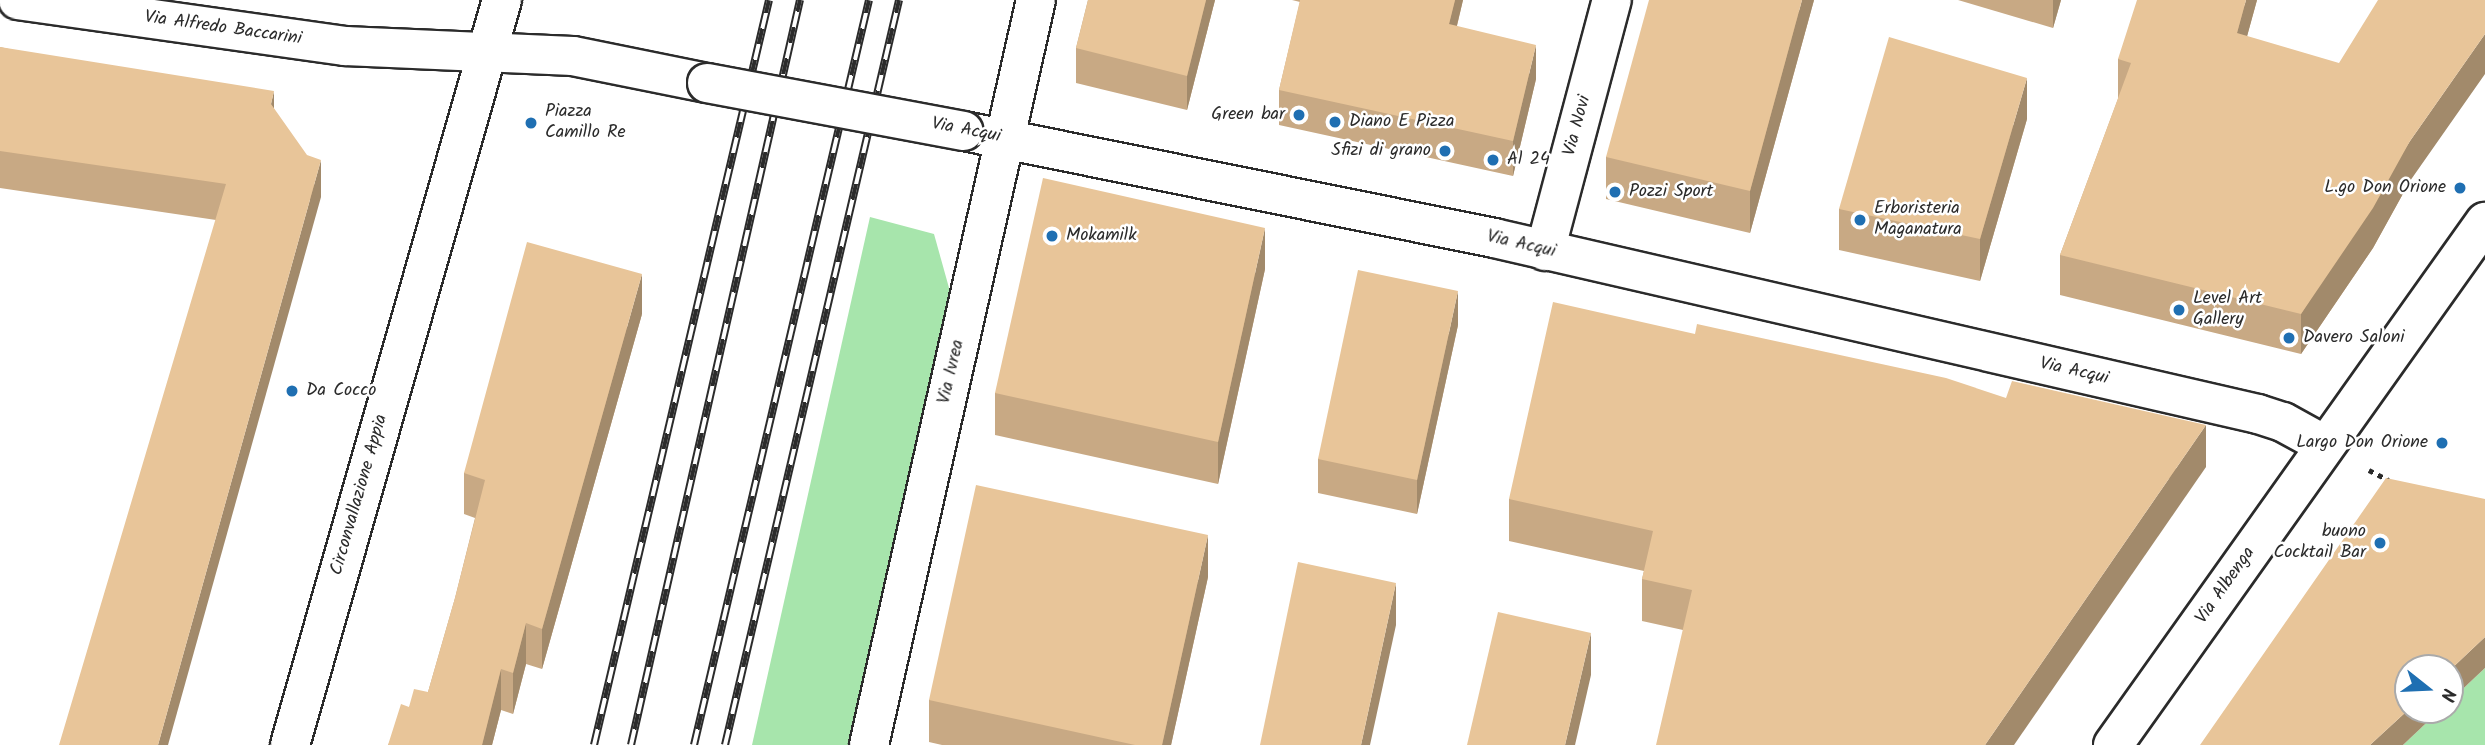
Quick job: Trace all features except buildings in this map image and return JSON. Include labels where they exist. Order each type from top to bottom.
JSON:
[{"type":"street","name":"Via Alfredo Baccarini","points":[[18,0],[345,46],[488,52]]},
{"type":"street","points":[[488,52],[502,0]]},
{"type":"street","name":"Via Ivrea","points":[[869,745],[1036,0]]},
{"type":"street","name":"Via Novi","points":[[1545,251],[1612,0]]},
{"type":"street","name":"Via Acqui","points":[[488,52],[573,56],[1004,139],[1545,251],[2258,414],[2283,422],[2325,446]]},
{"type":"street","name":"Circonvallazione Appia","points":[[290,745],[442,204],[488,52]]},
{"type":"street","name":"Via Albenga","points":[[2113,745],[2485,222]]},
{"type":"path","points":[[2325,446],[2402,483]]},
{"type":"green space","points":[[870,217],[934,234],[951,295],[922,427],[850,745],[752,745]]},
{"type":"green space","points":[[2485,668],[2485,745],[2403,745],[2425,724],[2464,724],[2464,688]]},
{"type":"railway","points":[[594,745],[769,0]]},
{"type":"railway","points":[[631,745],[800,0]]},
{"type":"railway","points":[[694,745],[869,0]]},
{"type":"railway","points":[[725,745],[899,0]]},
{"type":"place","name":"Green bar","points":[[1299,115]]},
{"type":"place","name":"Diano E Pizza","points":[[1335,122]]},
{"type":"place","name":"Piazza Camillo Re","points":[[531,123]]},
{"type":"place","name":"Sfizi di grano","points":[[1445,151]]},
{"type":"place","name":"Al 24","points":[[1493,160]]},
{"type":"place","name":"L.go Don Orione","points":[[2460,188]]},
{"type":"place","name":"Pozzi Sport","points":[[1615,192]]},
{"type":"place","name":"Erboristeria Maganatura","points":[[1860,220]]},
{"type":"place","name":"Mokamilk","points":[[1052,236]]},
{"type":"place","name":"Level Art Gallery","points":[[2179,310]]},
{"type":"place","name":"Davero Saloni","points":[[2289,338]]},
{"type":"place","name":"Da Cocco","points":[[292,391]]},
{"type":"place","name":"Largo Don Orione","points":[[2442,443]]},
{"type":"place","name":"buono Cocktail Bar","points":[[2380,543]]}]
